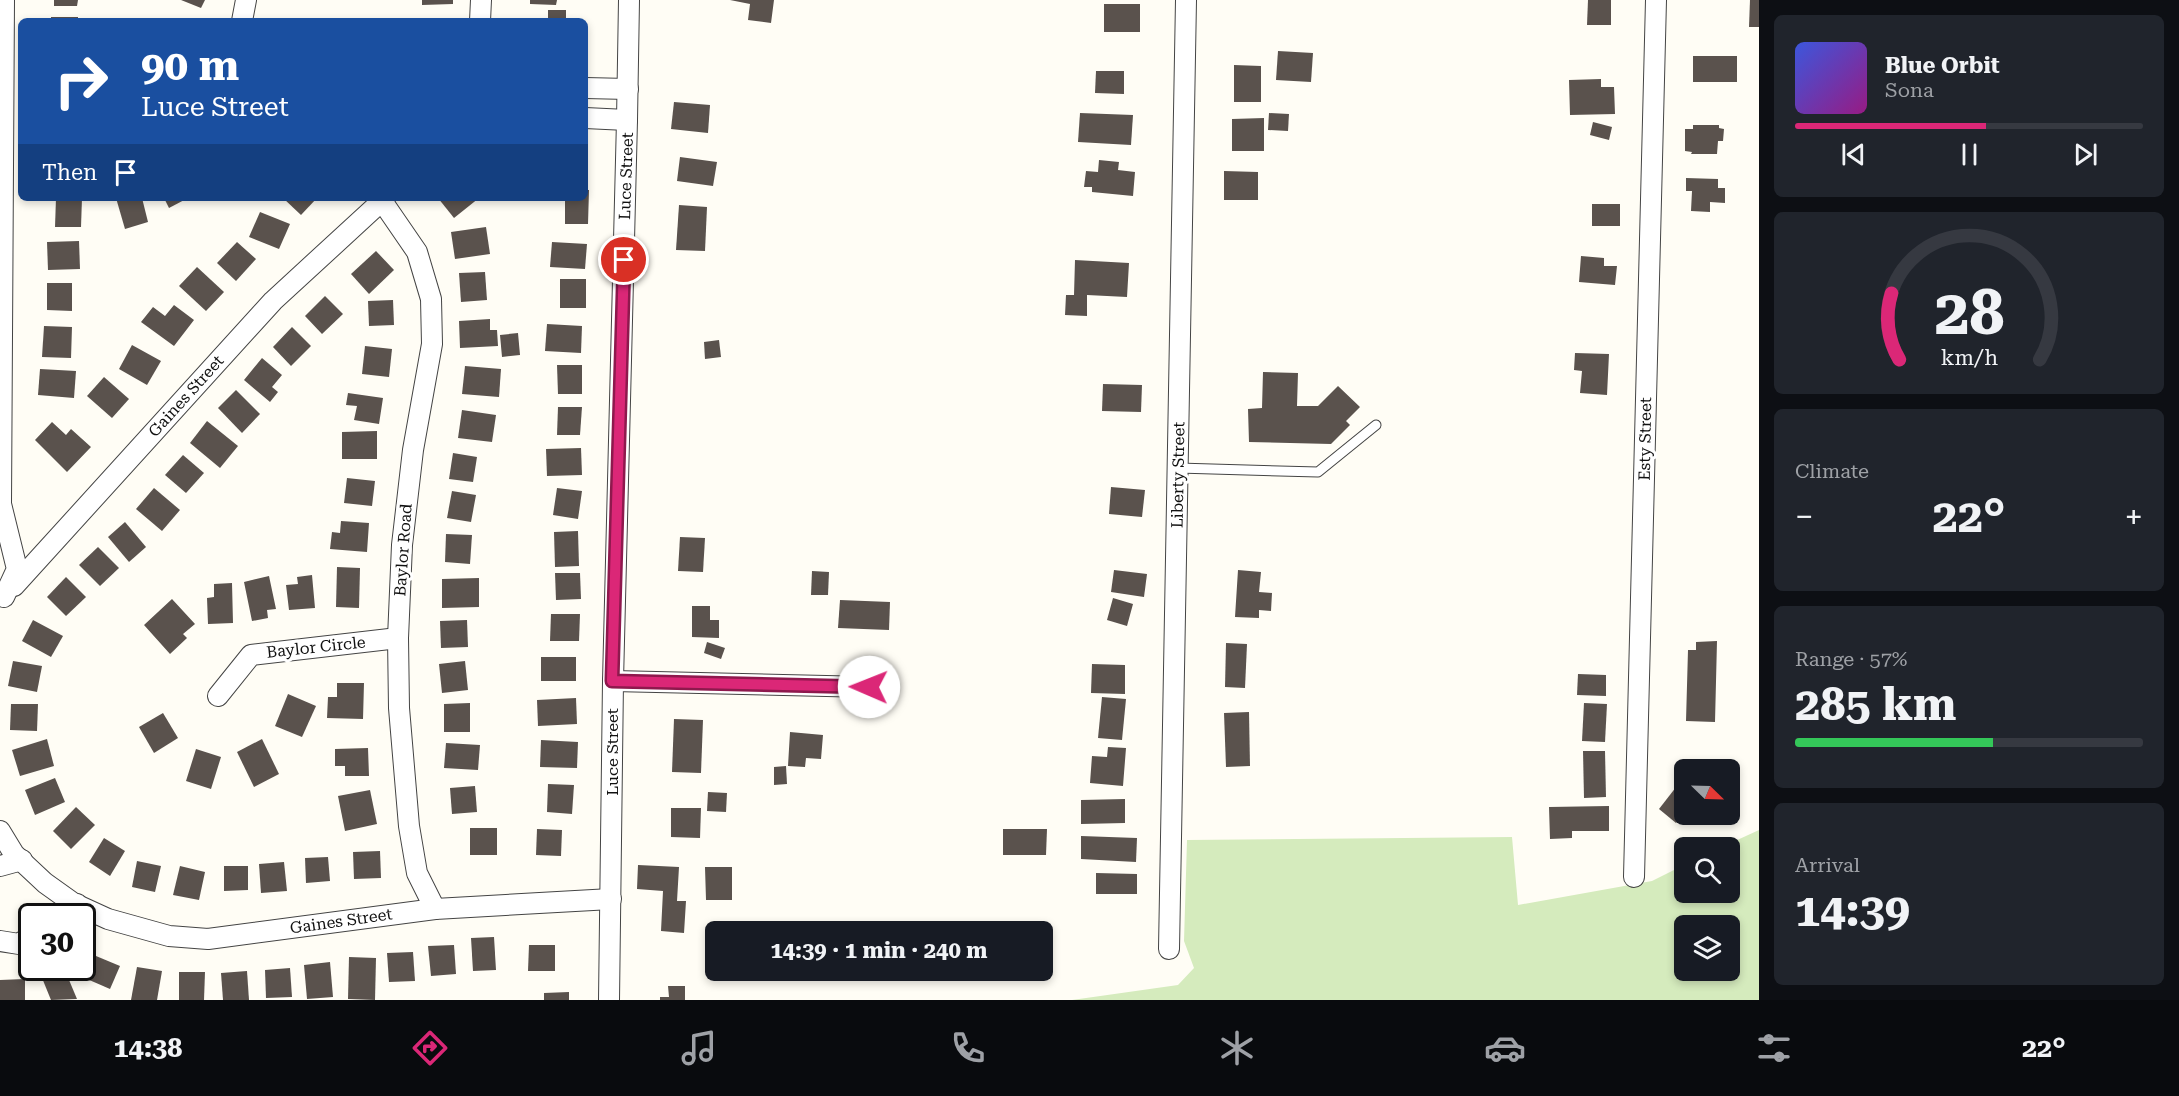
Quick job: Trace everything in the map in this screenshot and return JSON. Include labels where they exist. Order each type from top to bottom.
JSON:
[{"type":"street","points":[[2,601],[17,568],[1,504],[12,165],[4,0]]},
{"type":"street","points":[[243,18],[246,0]]},
{"type":"street","points":[[480,18],[481,0]]},
{"type":"street","name":"Luce Street","points":[[609,1000],[612,681],[628,89],[628,0]]},
{"type":"street","name":"Liberty Street","points":[[1169,949],[1186,0]]},
{"type":"street","name":"Esty Street","points":[[1634,877],[1656,0]]},
{"type":"street","points":[[588,88],[628,89]]},
{"type":"street","points":[[588,118],[627,120]]},
{"type":"street","name":"Gaines Street","points":[[2,601],[273,301],[382,201]]},
{"type":"street","name":"Baylor Road","points":[[384,201],[417,252],[431,299],[432,344],[413,450],[402,545],[398,639],[399,708],[409,826],[417,873],[435,909]]},
{"type":"street","name":"Baylor Circle","points":[[218,696],[251,655],[398,639]]},
{"type":"street","points":[[612,681],[869,687]]},
{"type":"street","name":"Gaines Street","points":[[0,831],[14,854],[45,884],[75,903]]},
{"type":"street","points":[[0,866],[22,860]]},
{"type":"street","name":"Gaines Street","points":[[96,914],[108,920],[169,936],[208,939],[435,909],[611,899]]},
{"type":"street","points":[[0,941],[18,944]]},
{"type":"lane","points":[[1178,468],[1318,472],[1376,425]]},
{"type":"green space","points":[[1759,830],[1759,1000],[1072,1000],[1178,985],[1194,968],[1184,941],[1187,840],[1512,837],[1518,905],[1652,881],[1674,870],[1674,903],[1740,903],[1740,839]]},
{"type":"building","points":[[54,0],[78,0],[77,6],[54,6]]},
{"type":"building","points":[[181,0],[205,0],[201,8]]},
{"type":"building","points":[[422,0],[453,0],[453,4],[422,5]]},
{"type":"building","points":[[530,0],[557,0],[556,5],[530,4]]},
{"type":"building","points":[[730,0],[774,0],[771,23],[748,20],[750,4]]},
{"type":"building","points":[[1588,0],[1611,0],[1611,25],[1587,25]]},
{"type":"building","points":[[1750,0],[1759,0],[1759,27],[1749,27]]},
{"type":"building","points":[[1104,4],[1140,4],[1140,32],[1104,32]]},
{"type":"building","points":[[548,10],[566,10],[566,18],[548,18]]},
{"type":"building","points":[[51,17],[78,17],[78,18]]},
{"type":"building","points":[[1278,51],[1313,53],[1311,82],[1276,80]]},
{"type":"building","points":[[1693,56],[1737,56],[1737,82],[1693,82]]},
{"type":"building","points":[[1234,65],[1261,66],[1261,102],[1234,102]]},
{"type":"building","points":[[1096,71],[1124,71],[1124,94],[1095,93]]},
{"type":"building","points":[[1601,79],[1601,87],[1614,87],[1615,114],[1570,115],[1569,80]]},
{"type":"building","points":[[674,102],[710,105],[708,133],[671,129]]},
{"type":"building","points":[[1080,113],[1133,115],[1131,145],[1078,142]]},
{"type":"building","points":[[1269,113],[1289,114],[1288,131],[1268,130]]},
{"type":"building","points":[[1264,118],[1264,151],[1232,151],[1232,119]]},
{"type":"building","points":[[1593,122],[1612,127],[1609,140],[1590,135]]},
{"type":"building","points":[[1693,125],[1719,125],[1719,128],[1724,129],[1723,141],[1718,141],[1717,154],[1691,154],[1692,152],[1685,151],[1685,129],[1693,129]]},
{"type":"building","points":[[680,157],[717,162],[713,186],[677,181]]},
{"type":"building","points":[[1099,160],[1119,162],[1118,170],[1135,172],[1133,196],[1092,192],[1092,187],[1084,187],[1086,171],[1098,172]]},
{"type":"building","points":[[1224,171],[1258,172],[1258,200],[1224,200]]},
{"type":"building","points":[[1686,178],[1718,179],[1718,188],[1725,188],[1725,203],[1710,202],[1710,212],[1691,211],[1692,191],[1686,191]]},
{"type":"building","points":[[589,190],[588,224],[565,224],[565,201],[588,201]]},
{"type":"building","points":[[56,201],[82,201],[81,227],[55,227]]},
{"type":"building","points":[[117,201],[143,201],[148,222],[125,229]]},
{"type":"building","points":[[166,201],[182,201],[169,208]]},
{"type":"building","points":[[286,201],[314,201],[301,215]]},
{"type":"building","points":[[440,201],[475,201],[454,218]]},
{"type":"building","points":[[1592,204],[1620,204],[1620,226],[1592,226]]},
{"type":"building","points":[[679,205],[707,207],[705,251],[676,250]]},
{"type":"building","points":[[260,212],[290,224],[279,249],[249,237]]},
{"type":"building","points":[[486,227],[490,254],[455,259],[451,232]]},
{"type":"building","points":[[79,241],[80,269],[48,270],[47,242]]},
{"type":"building","points":[[237,242],[256,259],[236,281],[217,263]]},
{"type":"building","points":[[552,242],[587,244],[585,269],[550,267]]},
{"type":"building","points":[[376,251],[394,270],[369,294],[351,274]]},
{"type":"building","points":[[1581,256],[1604,258],[1604,266],[1617,266],[1615,285],[1579,282]]},
{"type":"building","points":[[1075,260],[1129,263],[1127,297],[1087,295],[1087,316],[1065,315],[1066,295],[1074,295]]},
{"type":"building","points":[[197,267],[224,292],[206,311],[179,286]]},
{"type":"building","points":[[485,272],[487,300],[461,302],[459,273]]},
{"type":"building","points":[[560,279],[586,279],[586,308],[560,308]]},
{"type":"building","points":[[47,283],[72,283],[72,311],[47,310]]},
{"type":"building","points":[[325,296],[343,314],[322,334],[305,316]]},
{"type":"building","points":[[393,300],[394,325],[369,326],[368,301]]},
{"type":"building","points":[[174,305],[194,320],[174,346],[141,322],[153,307],[165,316]]},
{"type":"building","points":[[490,319],[490,330],[497,330],[498,346],[460,348],[459,321]]},
{"type":"building","points":[[547,324],[582,326],[581,353],[545,351]]},
{"type":"building","points":[[44,326],[72,327],[71,358],[42,357]]},
{"type":"building","points":[[292,327],[311,346],[291,366],[273,347]]},
{"type":"building","points":[[518,333],[520,355],[502,357],[500,335]]},
{"type":"building","points":[[719,340],[721,357],[705,359],[704,342]]},
{"type":"building","points":[[132,345],[161,361],[147,385],[119,369]]},
{"type":"building","points":[[365,346],[392,349],[389,377],[362,374]]},
{"type":"building","points":[[1575,353],[1609,354],[1607,395],[1580,393],[1582,371],[1574,370]]},
{"type":"building","points":[[262,358],[282,375],[272,387],[278,392],[270,402],[244,380]]},
{"type":"building","points":[[557,365],[582,365],[582,394],[558,394]]},
{"type":"building","points":[[465,366],[501,369],[499,397],[462,394]]},
{"type":"building","points":[[40,369],[76,371],[74,398],[38,395]]},
{"type":"building","points":[[1263,372],[1298,373],[1297,406],[1318,406],[1338,386],[1360,407],[1346,421],[1350,425],[1331,444],[1249,442],[1248,409],[1262,408]]},
{"type":"building","points":[[104,377],[129,399],[112,418],[87,396]]},
{"type":"building","points":[[1103,384],[1142,385],[1141,412],[1102,411]]},
{"type":"building","points":[[236,390],[260,414],[242,433],[218,408]]},
{"type":"building","points":[[348,393],[383,398],[379,424],[354,420],[357,406],[346,405]]},
{"type":"building","points":[[558,407],[582,407],[580,435],[557,435]]},
{"type":"building","points":[[462,410],[496,415],[492,442],[458,438]]},
{"type":"building","points":[[207,421],[238,446],[220,468],[190,443]]},
{"type":"building","points":[[52,422],[66,435],[71,429],[91,447],[67,472],[35,440]]},
{"type":"building","points":[[377,431],[377,459],[342,459],[342,432]]},
{"type":"building","points":[[581,448],[582,475],[547,476],[546,449]]},
{"type":"building","points":[[453,453],[477,457],[473,482],[449,479]]},
{"type":"building","points":[[183,455],[204,473],[186,493],[165,475]]},
{"type":"building","points":[[347,478],[375,481],[372,506],[344,503]]},
{"type":"building","points":[[1111,487],[1145,490],[1142,517],[1109,514]]},
{"type":"building","points":[[154,488],[180,510],[162,531],[136,509]]},
{"type":"building","points":[[557,488],[582,491],[578,519],[553,515]]},
{"type":"building","points":[[452,491],[476,495],[471,522],[447,518]]},
{"type":"building","points":[[341,521],[369,523],[367,552],[330,549],[332,532],[340,533]]},
{"type":"building","points":[[125,522],[146,547],[129,562],[108,537]]},
{"type":"building","points":[[578,531],[579,566],[555,567],[554,532]]},
{"type":"building","points":[[446,534],[472,535],[470,564],[445,562]]},
{"type":"building","points":[[680,537],[705,538],[703,572],[678,571]]},
{"type":"building","points":[[98,547],[119,568],[100,586],[79,565]]},
{"type":"building","points":[[337,567],[360,568],[359,608],[336,607]]},
{"type":"building","points":[[1114,570],[1147,574],[1144,597],[1111,592]]},
{"type":"building","points":[[1238,570],[1261,572],[1259,592],[1272,593],[1271,611],[1259,610],[1259,618],[1235,617]]},
{"type":"building","points":[[812,571],[829,572],[828,595],[811,595]]},
{"type":"building","points":[[555,573],[580,573],[581,599],[556,600]]},
{"type":"building","points":[[312,575],[315,608],[289,610],[286,585],[298,584],[297,577]]},
{"type":"building","points":[[269,576],[276,609],[267,610],[268,618],[252,621],[244,582]]},
{"type":"building","points":[[66,577],[86,597],[66,616],[47,597]]},
{"type":"building","points":[[479,578],[479,607],[442,608],[442,579]]},
{"type":"building","points":[[232,583],[233,623],[208,624],[207,598],[214,597],[214,584]]},
{"type":"building","points":[[1113,598],[1133,604],[1127,626],[1107,620]]},
{"type":"building","points":[[172,599],[195,624],[183,634],[187,638],[170,654],[144,625]]},
{"type":"building","points":[[840,600],[890,602],[889,630],[838,628]]},
{"type":"building","points":[[692,606],[710,606],[710,620],[719,620],[719,638],[692,637]]},
{"type":"building","points":[[551,614],[580,614],[579,641],[550,641]]},
{"type":"building","points":[[33,620],[63,636],[51,657],[22,641]]},
{"type":"building","points":[[467,620],[468,647],[441,648],[440,621]]},
{"type":"building","points":[[1717,641],[1715,722],[1686,721],[1688,650],[1696,650],[1696,642]]},
{"type":"building","points":[[707,642],[725,648],[721,659],[704,653]]},
{"type":"building","points":[[1226,643],[1247,644],[1245,688],[1225,687]]},
{"type":"building","points":[[541,657],[576,657],[576,681],[541,681]]},
{"type":"building","points":[[13,661],[42,666],[37,692],[8,686]]},
{"type":"building","points":[[465,661],[468,690],[442,693],[439,664]]},
{"type":"building","points":[[1092,664],[1125,665],[1125,694],[1091,693]]},
{"type":"building","points":[[1578,674],[1606,675],[1606,696],[1577,695]]},
{"type":"building","points":[[337,683],[364,683],[363,719],[327,718],[328,697],[337,697]]},
{"type":"building","points":[[288,694],[316,706],[302,737],[275,726]]},
{"type":"building","points":[[1102,697],[1126,699],[1122,740],[1098,738]]},
{"type":"building","points":[[576,698],[577,724],[538,726],[537,700]]},
{"type":"building","points":[[470,703],[470,732],[444,732],[444,704]]},
{"type":"building","points":[[1584,703],[1607,704],[1605,742],[1582,741]]},
{"type":"building","points":[[11,704],[38,704],[37,731],[10,730]]},
{"type":"building","points":[[1249,712],[1250,766],[1226,767],[1224,713]]},
{"type":"building","points":[[163,713],[178,738],[154,753],[139,727]]},
{"type":"building","points":[[674,719],[703,720],[701,773],[672,772]]},
{"type":"building","points":[[790,732],[823,735],[821,759],[806,758],[805,767],[788,766]]},
{"type":"building","points":[[47,739],[54,766],[20,776],[12,750]]},
{"type":"building","points":[[262,739],[279,774],[254,787],[237,752]]},
{"type":"building","points":[[541,740],[578,742],[577,768],[540,767]]},
{"type":"building","points":[[446,743],[480,745],[478,770],[444,768]]},
{"type":"building","points":[[1108,747],[1126,748],[1123,786],[1090,783],[1092,756],[1107,757]]},
{"type":"building","points":[[368,748],[369,776],[345,776],[345,766],[335,766],[335,749]]},
{"type":"building","points":[[196,749],[221,757],[211,789],[186,781]]},
{"type":"building","points":[[1583,751],[1605,751],[1606,797],[1584,798]]},
{"type":"building","points":[[786,766],[787,784],[774,785],[774,767]]},
{"type":"building","points":[[55,778],[65,802],[35,815],[25,790]]},
{"type":"building","points":[[548,784],[574,785],[572,814],[547,812]]},
{"type":"building","points":[[475,786],[477,812],[452,814],[450,788]]},
{"type":"building","points":[[370,790],[377,824],[345,831],[338,796]]},
{"type":"building","points":[[1674,790],[1674,821],[1659,809]]},
{"type":"building","points":[[708,792],[727,793],[726,812],[707,811]]},
{"type":"building","points":[[1125,799],[1125,823],[1081,824],[1081,800]]},
{"type":"building","points":[[1609,806],[1609,831],[1572,831],[1572,838],[1550,839],[1549,807]]},
{"type":"building","points":[[76,807],[95,825],[71,849],[53,831]]},
{"type":"building","points":[[671,808],[701,808],[700,838],[671,837]]},
{"type":"building","points":[[470,828],[497,828],[497,855],[470,855]]},
{"type":"building","points":[[537,829],[562,830],[561,856],[536,855]]},
{"type":"building","points":[[1003,829],[1047,829],[1046,855],[1003,855]]},
{"type":"building","points":[[1081,836],[1137,838],[1136,862],[1081,859]]},
{"type":"building","points":[[104,838],[125,851],[110,876],[89,862]]},
{"type":"building","points":[[380,851],[381,878],[354,879],[353,852]]},
{"type":"building","points":[[328,857],[330,881],[306,883],[305,858]]},
{"type":"building","points":[[137,861],[161,866],[155,892],[132,887]]},
{"type":"building","points":[[284,862],[287,891],[261,893],[259,864]]},
{"type":"building","points":[[638,865],[679,867],[677,901],[686,901],[684,933],[661,931],[663,891],[637,889]]},
{"type":"building","points":[[180,866],[205,872],[199,900],[173,895]]},
{"type":"building","points":[[224,866],[248,866],[248,890],[224,891]]},
{"type":"building","points":[[705,867],[732,867],[732,900],[706,900]]},
{"type":"building","points":[[1096,873],[1137,874],[1137,894],[1096,894]]},
{"type":"building","points":[[494,937],[496,970],[473,971],[471,938]]},
{"type":"building","points":[[454,945],[456,974],[431,976],[428,946]]},
{"type":"building","points":[[529,945],[555,945],[555,971],[528,971]]},
{"type":"building","points":[[413,952],[415,981],[389,982],[387,953]]},
{"type":"building","points":[[96,956],[120,966],[110,989],[92,981],[96,981]]},
{"type":"building","points":[[349,957],[376,958],[375,1000],[348,999]]},
{"type":"building","points":[[330,962],[333,997],[307,999],[304,965]]},
{"type":"building","points":[[137,967],[162,971],[157,1000],[131,1000]]},
{"type":"building","points":[[290,968],[292,997],[266,998],[265,970]]},
{"type":"building","points":[[247,971],[249,1000],[223,1000],[221,973]]},
{"type":"building","points":[[179,972],[205,972],[204,1000],[179,1000]]},
{"type":"building","points":[[0,980],[25,981],[25,1000],[0,1000]]},
{"type":"building","points":[[43,981],[69,981],[77,999],[51,1000]]},
{"type":"building","points":[[668,986],[685,986],[685,1000],[660,1000],[660,997],[669,997]]},
{"type":"building","points":[[569,992],[569,1000],[544,1000],[544,993]]},
{"type":"route","points":[[624,260],[612,681],[869,687]]}]
